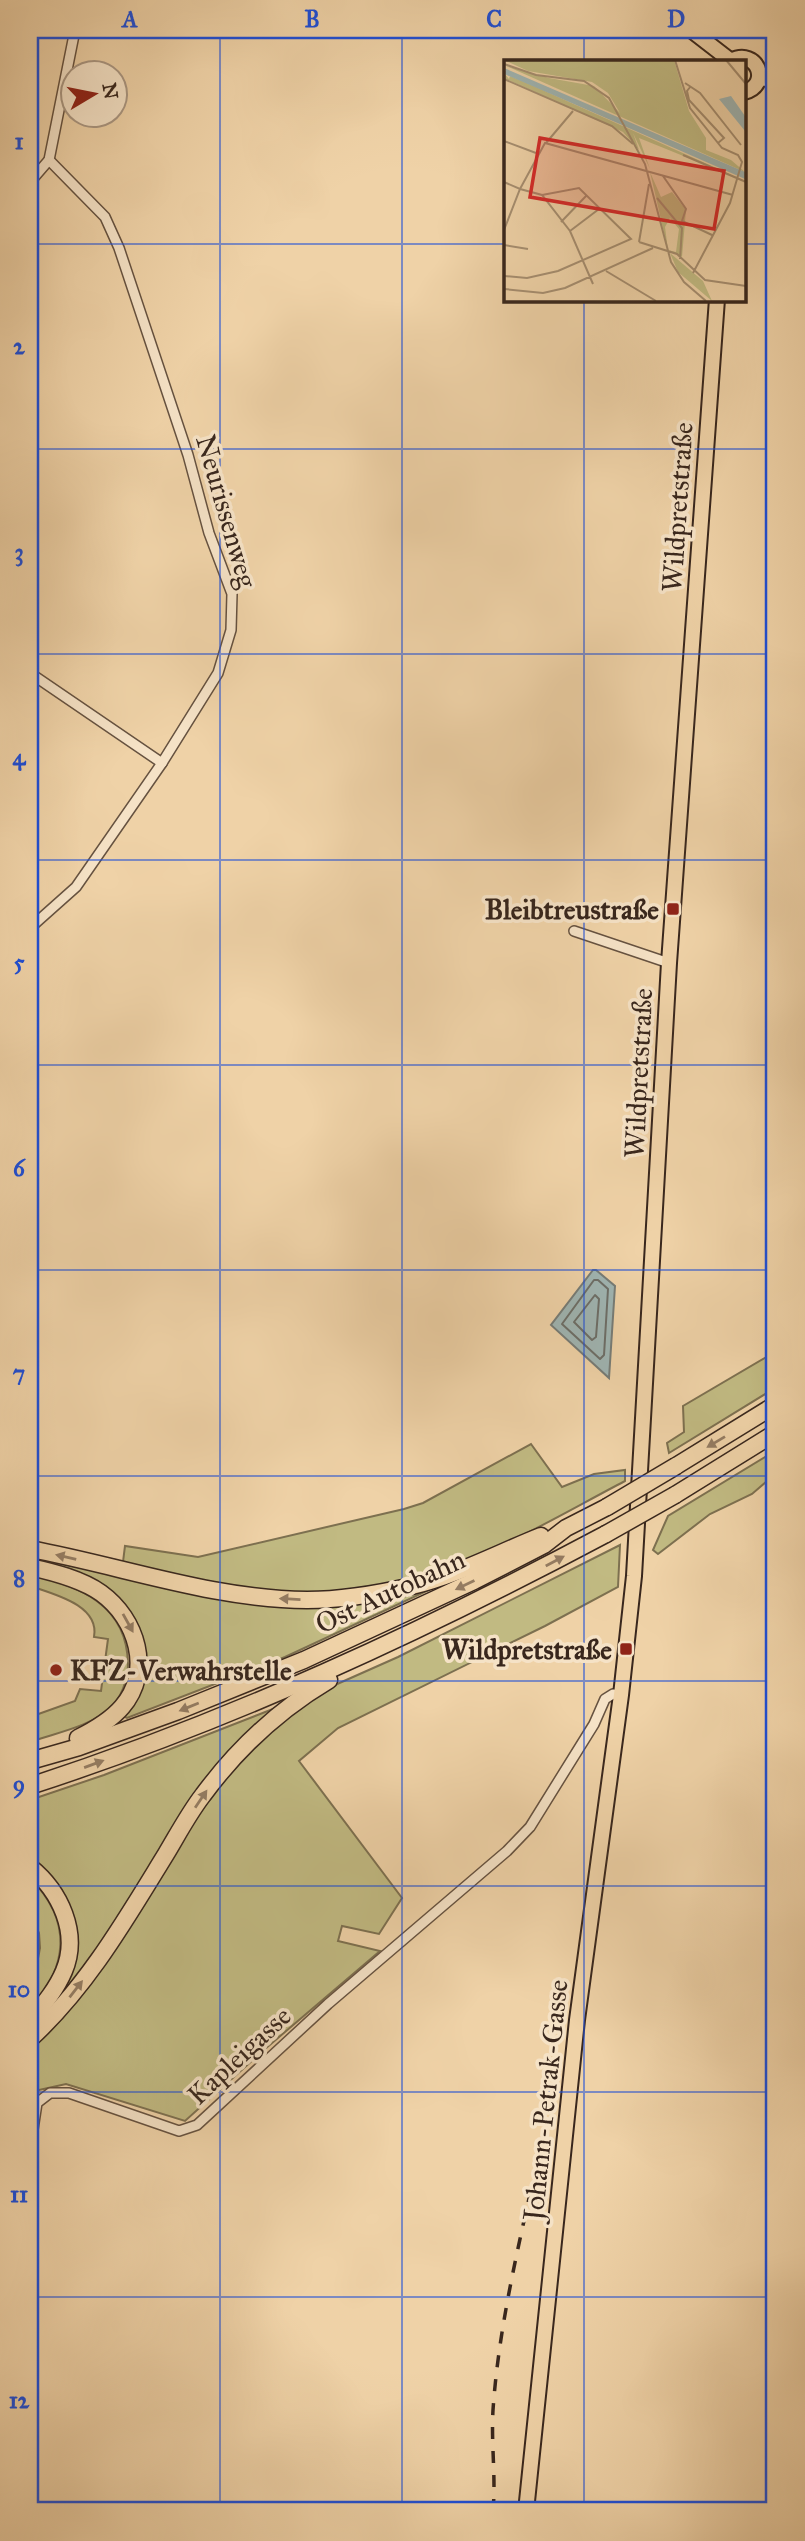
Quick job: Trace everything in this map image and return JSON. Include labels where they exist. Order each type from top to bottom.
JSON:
[{"type":"highway","name":"Ost Autobahn","points":[[30,1760],[79,1747],[178,1711],[304,1660],[474,1581],[544,1545],[566,1528],[607,1507],[775,1405]]},
{"type":"highway","name":"Ost Autobahn","points":[[30,1786],[186,1731],[385,1646],[483,1599],[606,1534],[775,1433]]},
{"type":"highway","points":[[30,1549],[227,1592],[309,1600],[368,1595],[415,1585],[467,1569],[540,1536],[566,1528]]},
{"type":"highway","points":[[30,1567],[78,1581],[100,1593],[125,1617],[137,1647],[137,1678],[124,1706],[109,1720],[58,1751]]},
{"type":"highway","points":[[30,2039],[64,2005],[112,1942],[202,1796],[234,1756],[269,1722],[314,1689],[385,1646]]},
{"type":"highway","points":[[30,1867],[56,1895],[66,1918],[70,1942],[61,1977],[52,1994],[30,2021]]},
{"type":"main road","points":[[691,30],[730,60]]},
{"type":"main road","points":[[733,60],[751,59],[759,68],[759,80],[754,88],[746,91]]},
{"type":"main road","name":"Wildpretstraße","points":[[621,1695],[634,1577],[669,963],[717,301]]},
{"type":"main road","name":"Johann-Petrak-Gasse","points":[[526,2511],[576,2032],[596,1866],[621,1695]]},
{"type":"street","points":[[30,182],[49,160],[75,30]]},
{"type":"street","points":[[759,80],[775,83]]},
{"type":"street","name":"Neurissenweg","points":[[30,928],[76,887],[162,763],[218,673],[231,631],[232,594],[209,533],[188,455],[119,248],[105,217],[49,160]]},
{"type":"street","points":[[30,673],[162,763]]},
{"type":"street","points":[[574,931],[669,963]]},
{"type":"street","name":"Kapleigasse","points":[[30,2149],[37,2103],[50,2092],[69,2094],[179,2131],[197,2125],[328,2004],[507,1851],[530,1827],[594,1724],[605,1699],[621,1695]]},
{"type":"shaded area","points":[[775,1352],[775,1388],[669,1453],[667,1443],[684,1432],[683,1406]]},
{"type":"shaded area","points":[[531,1444],[562,1487],[594,1474],[625,1470],[625,1481],[475,1558],[423,1577],[379,1587],[306,1593],[259,1591],[209,1583],[123,1562],[125,1546],[198,1557],[404,1509],[423,1503]]},
{"type":"shaded area","points":[[775,1451],[775,1474],[752,1494],[710,1514],[658,1554],[653,1550],[668,1516]]},
{"type":"shaded area","points":[[620,1545],[618,1587],[338,1728],[299,1761],[402,1898],[379,1934],[342,1926],[338,1941],[380,1951],[185,2121],[66,2084],[30,2092],[30,2046],[202,1804],[264,1732],[326,1689],[398,1657]]},
{"type":"shaded area","points":[[30,1557],[232,1600],[429,1590],[285,1657],[127,1718],[123,1716],[140,1688],[127,1612],[30,1564]]},
{"type":"shaded area","points":[[30,1574],[66,1585],[97,1601],[119,1626],[126,1643],[128,1664],[121,1694],[102,1715],[82,1725],[30,1742],[30,1717],[75,1701],[80,1689],[101,1691],[108,1639],[94,1637],[94,1626],[90,1617],[73,1602],[30,1586]]},
{"type":"shaded area","points":[[273,1709],[74,1984],[30,2026],[73,1932],[30,1861],[30,1800],[104,1775]]},
{"type":"shaded area","points":[[30,1878],[44,1894],[53,1911],[59,1927],[60,1944],[52,1977],[30,2010],[30,1981],[36,1969],[40,1948],[39,1933],[30,1913]]},
{"type":"water","points":[[593,1270],[615,1286],[609,1378],[551,1325]]},
{"type":"railway","points":[[493,2511],[495,2383],[507,2301],[530,2194]]},
{"type":"place","name":"Bleibtreustraße","points":[[673,909]]},
{"type":"place","name":"Wildpretstraße","points":[[626,1649]]},
{"type":"place","name":"KFZ-Verwahrstelle","points":[[56,1670]]}]
